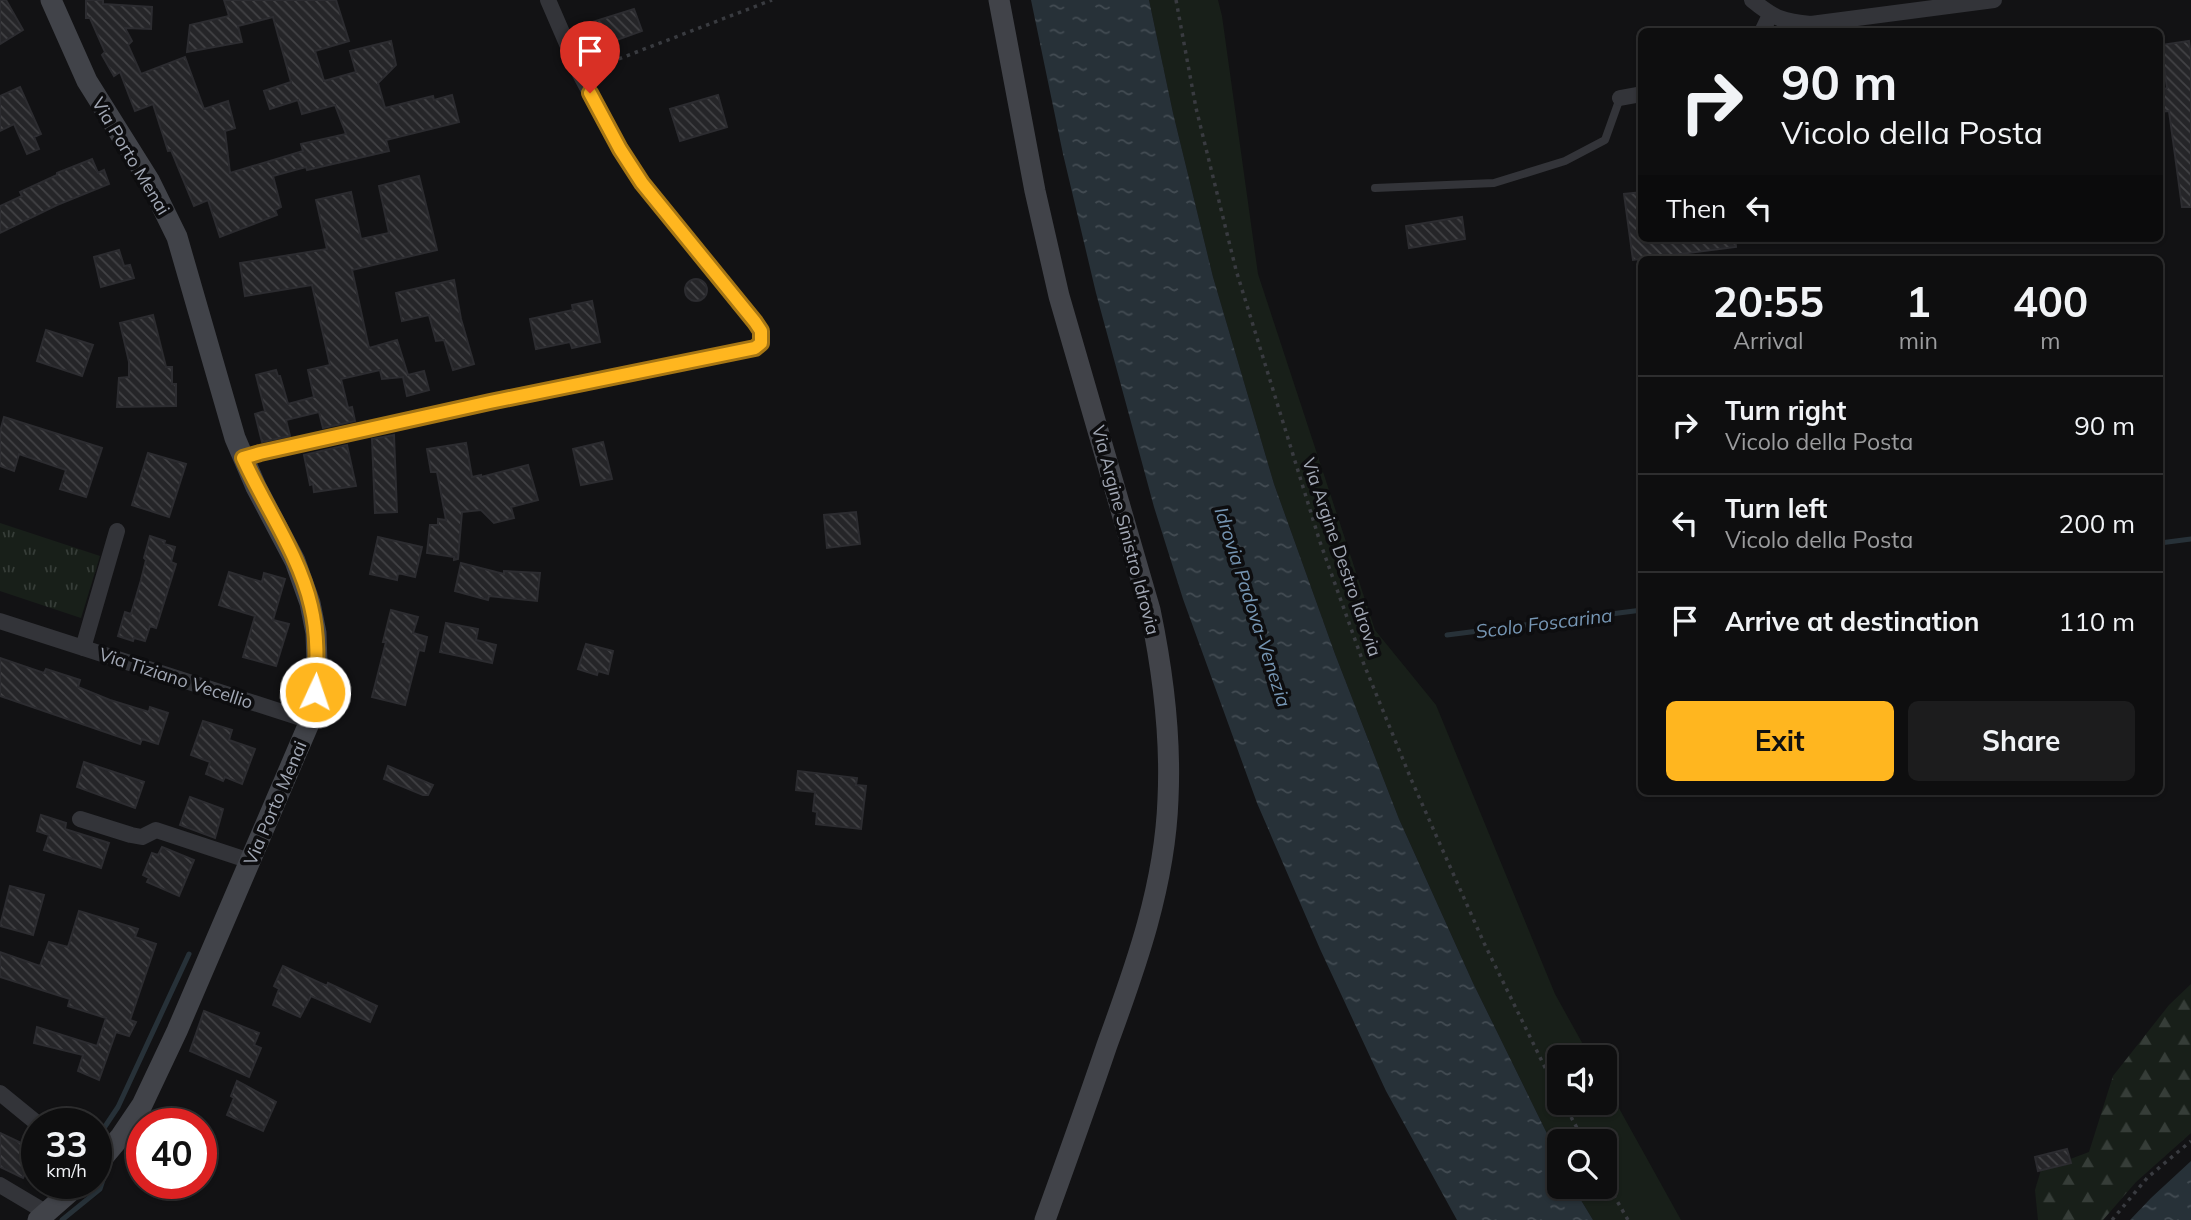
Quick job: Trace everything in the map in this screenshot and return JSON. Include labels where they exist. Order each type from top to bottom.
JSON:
[{"type":"street","name":"Via Porto Menai","points":[[51,0],[87,80],[149,180],[177,237],[243,458],[295,561],[310,603],[316,633],[317,663],[310,721],[177,1031],[142,1105],[112,1147]]},
{"type":"street","points":[[243,458],[490,402],[755,348],[761,343],[761,331],[755,322],[642,183],[620,149],[580,74],[548,0]]},
{"type":"street","name":"Via Argine Sinistro Idrovia","points":[[999,0],[1032,177],[1059,296],[1150,610],[1163,687],[1169,757],[1166,833],[1145,936],[1045,1220]]},
{"type":"street","points":[[1752,0],[1770,15],[1786,22],[1811,24],[1994,0]]},
{"type":"street","points":[[1764,28],[1770,15]]},
{"type":"street","points":[[1619,98],[1638,95]]},
{"type":"street","name":"Via Tiziano Vecellio","points":[[83,648],[117,531]]},
{"type":"street","name":"Via Tiziano Vecellio","points":[[0,621],[310,721]]},
{"type":"street","points":[[80,819],[131,835],[142,836],[156,830],[250,861]]},
{"type":"street","points":[[0,1093],[21,1110]]},
{"type":"street","points":[[0,1185],[43,1216],[62,1199]]},
{"type":"lane","points":[[1375,188],[1494,183],[1565,161],[1605,140],[1619,98]]},
{"type":"path","points":[[580,74],[772,0]]},
{"type":"path","name":"Via Argine Destro Idrovia","points":[[1176,0],[1196,108],[1236,270],[1320,542],[1363,662],[1411,779],[1484,943],[1547,1072]]},
{"type":"path","points":[[2112,1220],[2148,1177],[2191,1141]]},
{"type":"path","points":[[1616,1199],[1628,1220]]},
{"type":"green space","points":[[1149,0],[1218,0],[1258,274],[1375,630],[1436,705],[1555,994],[1583,1045],[1547,1045],[1547,1115],[1617,1115],[1617,1105],[1681,1220],[1593,1220],[1580,1199],[1617,1199],[1617,1129],[1547,1129],[1547,1134],[1473,983],[1399,819],[1335,654],[1274,484],[1213,277]]},
{"type":"green space","points":[[0,523],[100,556],[81,618],[0,591]]},
{"type":"green space","points":[[2191,984],[2191,1133],[2136,1182],[2103,1220],[2038,1220],[2035,1190],[2041,1170],[2089,1152],[2113,1076],[2169,1005]]},
{"type":"water","name":"Idrovia Padova-Venezia","points":[[1031,0],[1149,0],[1213,277],[1274,484],[1335,654],[1399,819],[1473,983],[1547,1134],[1547,1199],[1580,1199],[1593,1220],[1457,1220],[1386,1091],[1320,949],[1257,803],[1183,599],[1154,507],[1096,293],[1063,154]]},
{"type":"water","points":[[2191,1161],[2191,1220],[2130,1220],[2151,1198]]},
{"type":"building","points":[[0,0],[6,0],[23,30],[0,44]]},
{"type":"building","points":[[86,0],[103,0],[103,4],[152,7],[151,29],[125,28],[132,41],[128,45],[141,74],[185,57],[204,109],[228,101],[235,128],[225,131],[230,173],[303,151],[301,144],[346,134],[335,105],[302,114],[298,100],[270,109],[264,91],[291,82],[273,17],[238,26],[242,42],[187,52],[190,25],[229,16],[224,0],[336,0],[349,41],[315,51],[324,81],[356,72],[350,51],[391,41],[396,65],[378,83],[385,108],[433,96],[434,100],[452,95],[459,122],[386,140],[389,151],[273,176],[281,207],[275,210],[277,215],[220,237],[208,200],[194,206],[171,150],[168,151],[153,104],[135,111],[120,72],[114,76],[102,55],[105,52],[90,18],[86,18]]},
{"type":"building","points":[[634,9],[642,31],[589,50],[580,26]]},
{"type":"building","points":[[2189,41],[2191,207],[2182,207],[2169,111],[2163,112],[2163,89],[2167,88],[2163,45]]},
{"type":"building","points":[[20,87],[41,134],[34,137],[39,149],[27,154],[14,124],[0,131],[0,96]]},
{"type":"building","points":[[718,95],[727,127],[680,141],[670,109]]},
{"type":"building","points":[[92,159],[98,173],[104,170],[109,184],[57,205],[0,233],[0,206],[22,196],[20,192],[57,173]]},
{"type":"building","points":[[419,176],[437,250],[352,270],[369,348],[397,340],[408,375],[424,371],[429,390],[407,396],[403,377],[382,379],[380,370],[341,379],[348,408],[352,407],[355,421],[323,428],[319,412],[286,420],[290,436],[262,442],[255,414],[265,411],[256,375],[276,370],[288,404],[314,397],[308,370],[330,365],[312,285],[245,296],[240,263],[327,249],[316,200],[351,192],[361,239],[389,233],[379,186]]},
{"type":"building","points":[[1638,192],[1638,242],[1735,242],[1736,247],[1665,256],[1638,256],[1638,259],[1633,260],[1624,194]]},
{"type":"building","points":[[1462,217],[1465,239],[1409,248],[1406,226]]},
{"type":"building","points":[[119,250],[124,266],[130,265],[134,278],[101,287],[94,257]]},
{"type":"building","points":[[696,279],[706,286],[707,290],[700,300],[696,301],[686,294],[685,290],[692,280]]},
{"type":"building","points":[[454,280],[461,319],[474,364],[453,370],[444,340],[436,341],[429,315],[402,321],[396,293]]},
{"type":"building","points":[[592,301],[600,342],[572,348],[570,342],[536,349],[530,319],[573,310],[572,305]]},
{"type":"building","points":[[153,315],[166,367],[172,367],[172,384],[176,384],[176,406],[117,407],[119,378],[129,377],[129,362],[120,323]]},
{"type":"building","points":[[46,330],[93,345],[82,376],[37,361]]},
{"type":"building","points":[[4,417],[102,448],[86,497],[60,489],[66,470],[19,454],[14,471],[0,466],[0,432]]},
{"type":"building","points":[[394,435],[397,512],[375,513],[372,439]]},
{"type":"building","points":[[603,442],[612,479],[581,485],[573,449]]},
{"type":"building","points":[[466,443],[472,477],[528,465],[538,500],[511,507],[514,518],[494,523],[481,510],[462,512],[458,559],[454,560],[454,557],[427,553],[430,525],[438,525],[438,519],[446,520],[437,472],[431,472],[427,449]]},
{"type":"building","points":[[347,445],[356,486],[314,492],[304,455]]},
{"type":"building","points":[[148,453],[186,464],[169,517],[132,505]]},
{"type":"building","points":[[856,512],[860,544],[827,548],[824,515]]},
{"type":"building","points":[[150,536],[175,547],[171,562],[176,564],[156,628],[150,626],[145,641],[134,638],[133,641],[118,636],[125,612],[131,614]]},
{"type":"building","points":[[378,537],[422,547],[415,577],[398,573],[397,580],[370,574]]},
{"type":"building","points":[[461,563],[504,574],[504,571],[540,573],[537,601],[489,596],[488,600],[455,591]]},
{"type":"building","points":[[229,572],[262,582],[264,573],[285,579],[273,620],[289,624],[276,666],[243,657],[255,616],[219,605]]},
{"type":"building","points":[[391,610],[418,617],[413,633],[427,637],[424,651],[419,650],[405,705],[372,697]]},
{"type":"building","points":[[446,623],[478,629],[476,640],[496,645],[492,663],[440,652]]},
{"type":"building","points":[[586,644],[613,651],[608,674],[598,671],[597,675],[578,669]]},
{"type":"building","points":[[0,658],[44,673],[46,669],[80,680],[78,687],[110,700],[149,712],[150,707],[168,713],[158,744],[142,739],[140,744],[0,696]]},
{"type":"building","points":[[203,721],[232,730],[229,740],[255,749],[242,784],[225,777],[223,781],[206,774],[210,762],[191,755]]},
{"type":"building","points":[[84,762],[144,782],[135,808],[77,787]]},
{"type":"building","points":[[388,766],[433,785],[428,795],[384,779]]},
{"type":"building","points":[[798,771],[857,778],[856,785],[866,786],[861,829],[816,824],[817,812],[813,811],[815,792],[796,790]]},
{"type":"building","points":[[190,797],[223,809],[215,838],[180,825]]},
{"type":"building","points":[[41,815],[66,823],[65,829],[109,843],[101,868],[44,850],[49,835],[37,831]]},
{"type":"building","points":[[162,847],[194,860],[179,896],[147,882],[149,878],[143,875],[152,853],[158,855]]},
{"type":"building","points":[[10,886],[44,895],[33,935],[0,926]]},
{"type":"building","points":[[79,911],[138,929],[135,937],[156,944],[130,1020],[136,1022],[129,1036],[116,1032],[99,1080],[78,1071],[83,1055],[34,1043],[37,1027],[97,1046],[106,1018],[68,1006],[70,999],[0,977],[0,952],[40,966],[49,942],[68,947]]},
{"type":"building","points":[[283,966],[377,1006],[370,1022],[311,996],[300,1017],[273,1005],[279,989],[274,986]]},
{"type":"building","points":[[204,1011],[259,1033],[254,1045],[261,1048],[249,1077],[190,1051]]},
{"type":"building","points":[[237,1081],[276,1102],[263,1131],[227,1115]]},
{"type":"building","points":[[0,1133],[21,1143],[21,1177],[0,1167]]},
{"type":"building","points":[[2067,1149],[2071,1163],[2038,1171],[2035,1157]]},
{"type":"waterway","name":"Scolo Foscarina","points":[[2163,543],[2191,539]]},
{"type":"waterway","name":"Scolo Foscarina","points":[[1447,635],[1638,611]]},
{"type":"waterway","points":[[112,1116],[189,954]]},
{"type":"waterway","points":[[62,1220],[88,1199]]},
{"type":"route","points":[[315,692],[316,633],[310,603],[295,561],[243,458],[490,402],[755,348],[761,343],[761,331],[755,322],[642,183],[590,93]]}]
